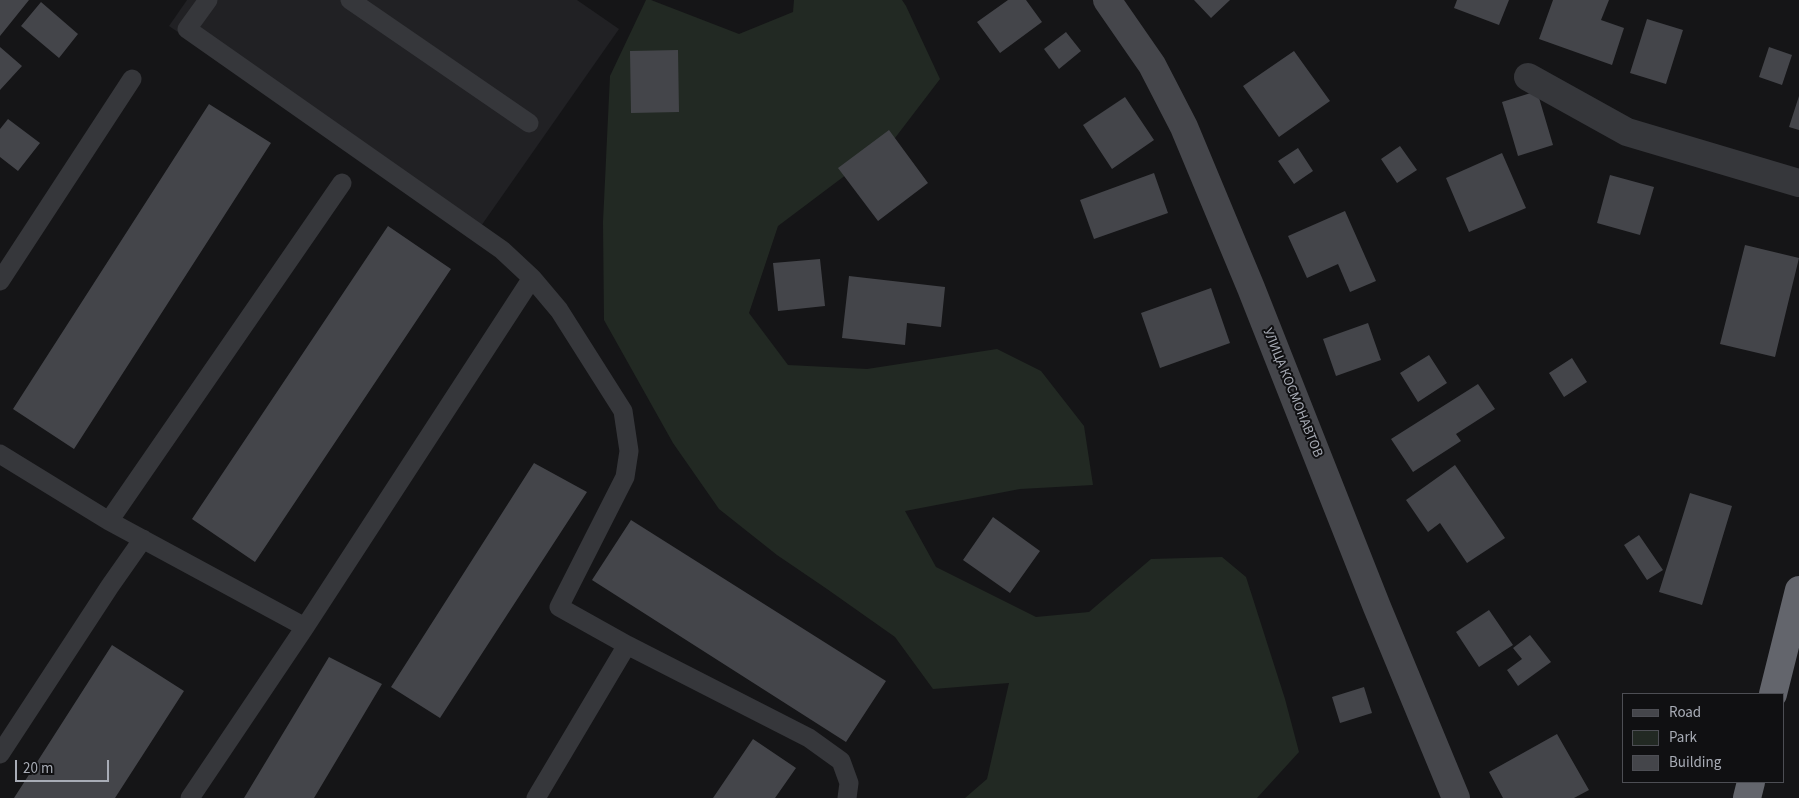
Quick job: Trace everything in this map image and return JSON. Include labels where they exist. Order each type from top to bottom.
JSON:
[{"type":"highway","points":[[1773,693],[1799,590]]},
{"type":"highway","points":[[1747,798],[1751,783]]},
{"type":"street","name":"УЛИЦА КОСМОНАВТОВ","points":[[1114,2],[1152,65],[1184,127],[1251,288],[1377,607],[1456,798]]},
{"type":"street","points":[[1528,77],[1627,132],[1799,183]]},
{"type":"lane","points":[[208,0],[187,29],[502,250],[532,278],[559,310],[623,411],[629,451],[625,477],[559,607],[809,738],[841,761],[849,783],[847,798]]},
{"type":"lane","points":[[350,0],[529,123]]},
{"type":"lane","points":[[0,281],[132,79]]},
{"type":"lane","points":[[109,521],[342,183]]},
{"type":"lane","points":[[190,798],[305,627],[532,278]]},
{"type":"lane","points":[[2,459],[109,521],[305,627]]},
{"type":"lane","points":[[0,754],[143,539]]},
{"type":"lane","points":[[536,798],[627,644]]},
{"type":"shaded area","points":[[187,0],[577,0],[619,29],[474,236],[169,26]]},
{"type":"green space","points":[[646,0],[651,0],[739,34],[793,12],[794,0],[902,0],[940,79],[895,138],[778,226],[749,313],[788,365],[867,369],[997,349],[1041,371],[1084,426],[1093,485],[1020,489],[905,511],[936,567],[1036,617],[1089,612],[1151,559],[1222,557],[1246,577],[1285,699],[1299,752],[1257,798],[965,798],[987,779],[1009,683],[933,689],[895,637],[777,555],[719,509],[673,443],[604,320],[603,222],[610,76]]},
{"type":"building","points":[[0,0],[29,0],[0,36]]},
{"type":"building","points":[[1008,0],[1026,0],[1042,22],[1000,53],[977,22]]},
{"type":"building","points":[[1194,0],[1230,0],[1211,18]]},
{"type":"building","points":[[1457,0],[1509,0],[1499,25],[1454,8]]},
{"type":"building","points":[[1553,0],[1609,0],[1601,20],[1624,28],[1612,65],[1539,39]]},
{"type":"building","points":[[41,2],[78,34],[59,58],[21,26]]},
{"type":"building","points":[[1647,19],[1683,30],[1666,84],[1630,73]]},
{"type":"building","points":[[1066,32],[1081,51],[1059,69],[1044,49]]},
{"type":"building","points":[[0,47],[22,66],[0,90]]},
{"type":"building","points":[[1769,47],[1792,55],[1782,85],[1759,77]]},
{"type":"building","points":[[678,50],[679,112],[631,113],[630,51]]},
{"type":"building","points":[[1294,51],[1330,101],[1279,137],[1243,86]]},
{"type":"building","points":[[1537,91],[1553,145],[1518,156],[1502,102]]},
{"type":"building","points":[[1799,96],[1799,130],[1789,127]]},
{"type":"building","points":[[1125,97],[1154,140],[1112,169],[1083,125]]},
{"type":"building","points":[[209,104],[271,143],[74,449],[13,409]]},
{"type":"building","points":[[8,119],[40,143],[18,171],[0,157],[0,129]]},
{"type":"building","points":[[889,130],[928,183],[878,221],[838,168]]},
{"type":"building","points":[[1400,146],[1417,170],[1397,183],[1381,159]]},
{"type":"building","points":[[1298,148],[1313,171],[1294,184],[1278,161]]},
{"type":"building","points":[[1502,153],[1526,208],[1469,232],[1446,178]]},
{"type":"building","points":[[1154,173],[1168,213],[1094,239],[1080,200]]},
{"type":"building","points":[[1610,175],[1654,187],[1640,235],[1597,223]]},
{"type":"building","points":[[1345,211],[1376,281],[1350,292],[1338,264],[1307,278],[1288,236]]},
{"type":"building","points":[[388,226],[451,269],[255,562],[192,519]]},
{"type":"building","points":[[1745,245],[1799,258],[1775,357],[1720,344]]},
{"type":"building","points":[[820,259],[825,306],[778,311],[773,263]]},
{"type":"building","points":[[849,276],[945,287],[941,327],[907,323],[905,345],[842,338]]},
{"type":"building","points":[[1211,288],[1230,343],[1160,368],[1141,313]]},
{"type":"building","points":[[1368,323],[1381,360],[1336,376],[1323,339]]},
{"type":"building","points":[[1429,355],[1447,383],[1418,402],[1400,373]]},
{"type":"building","points":[[1572,358],[1587,382],[1564,397],[1549,373]]},
{"type":"building","points":[[1478,384],[1495,409],[1456,434],[1461,441],[1413,472],[1391,439]]},
{"type":"building","points":[[534,463],[587,492],[440,718],[391,687]]},
{"type":"building","points":[[1455,465],[1505,538],[1467,563],[1440,523],[1428,532],[1406,500]]},
{"type":"building","points":[[1690,493],[1732,506],[1702,605],[1659,592]]},
{"type":"building","points":[[993,517],[1040,551],[1010,593],[963,560]]},
{"type":"building","points":[[631,520],[886,681],[846,742],[592,580]]},
{"type":"building","points":[[1639,535],[1663,570],[1647,580],[1624,545]]},
{"type":"building","points":[[1489,610],[1513,645],[1479,667],[1456,632]]},
{"type":"building","points":[[1530,635],[1551,662],[1518,686],[1507,670],[1522,659],[1513,648]]},
{"type":"building","points":[[112,645],[184,691],[115,798],[14,798]]},
{"type":"building","points":[[329,657],[382,684],[314,798],[244,798]]},
{"type":"building","points":[[1364,687],[1372,713],[1340,723],[1332,697]]},
{"type":"building","points":[[1557,734],[1589,790],[1574,798],[1503,798],[1489,772]]},
{"type":"building","points":[[753,739],[796,768],[775,798],[713,798]]}]
